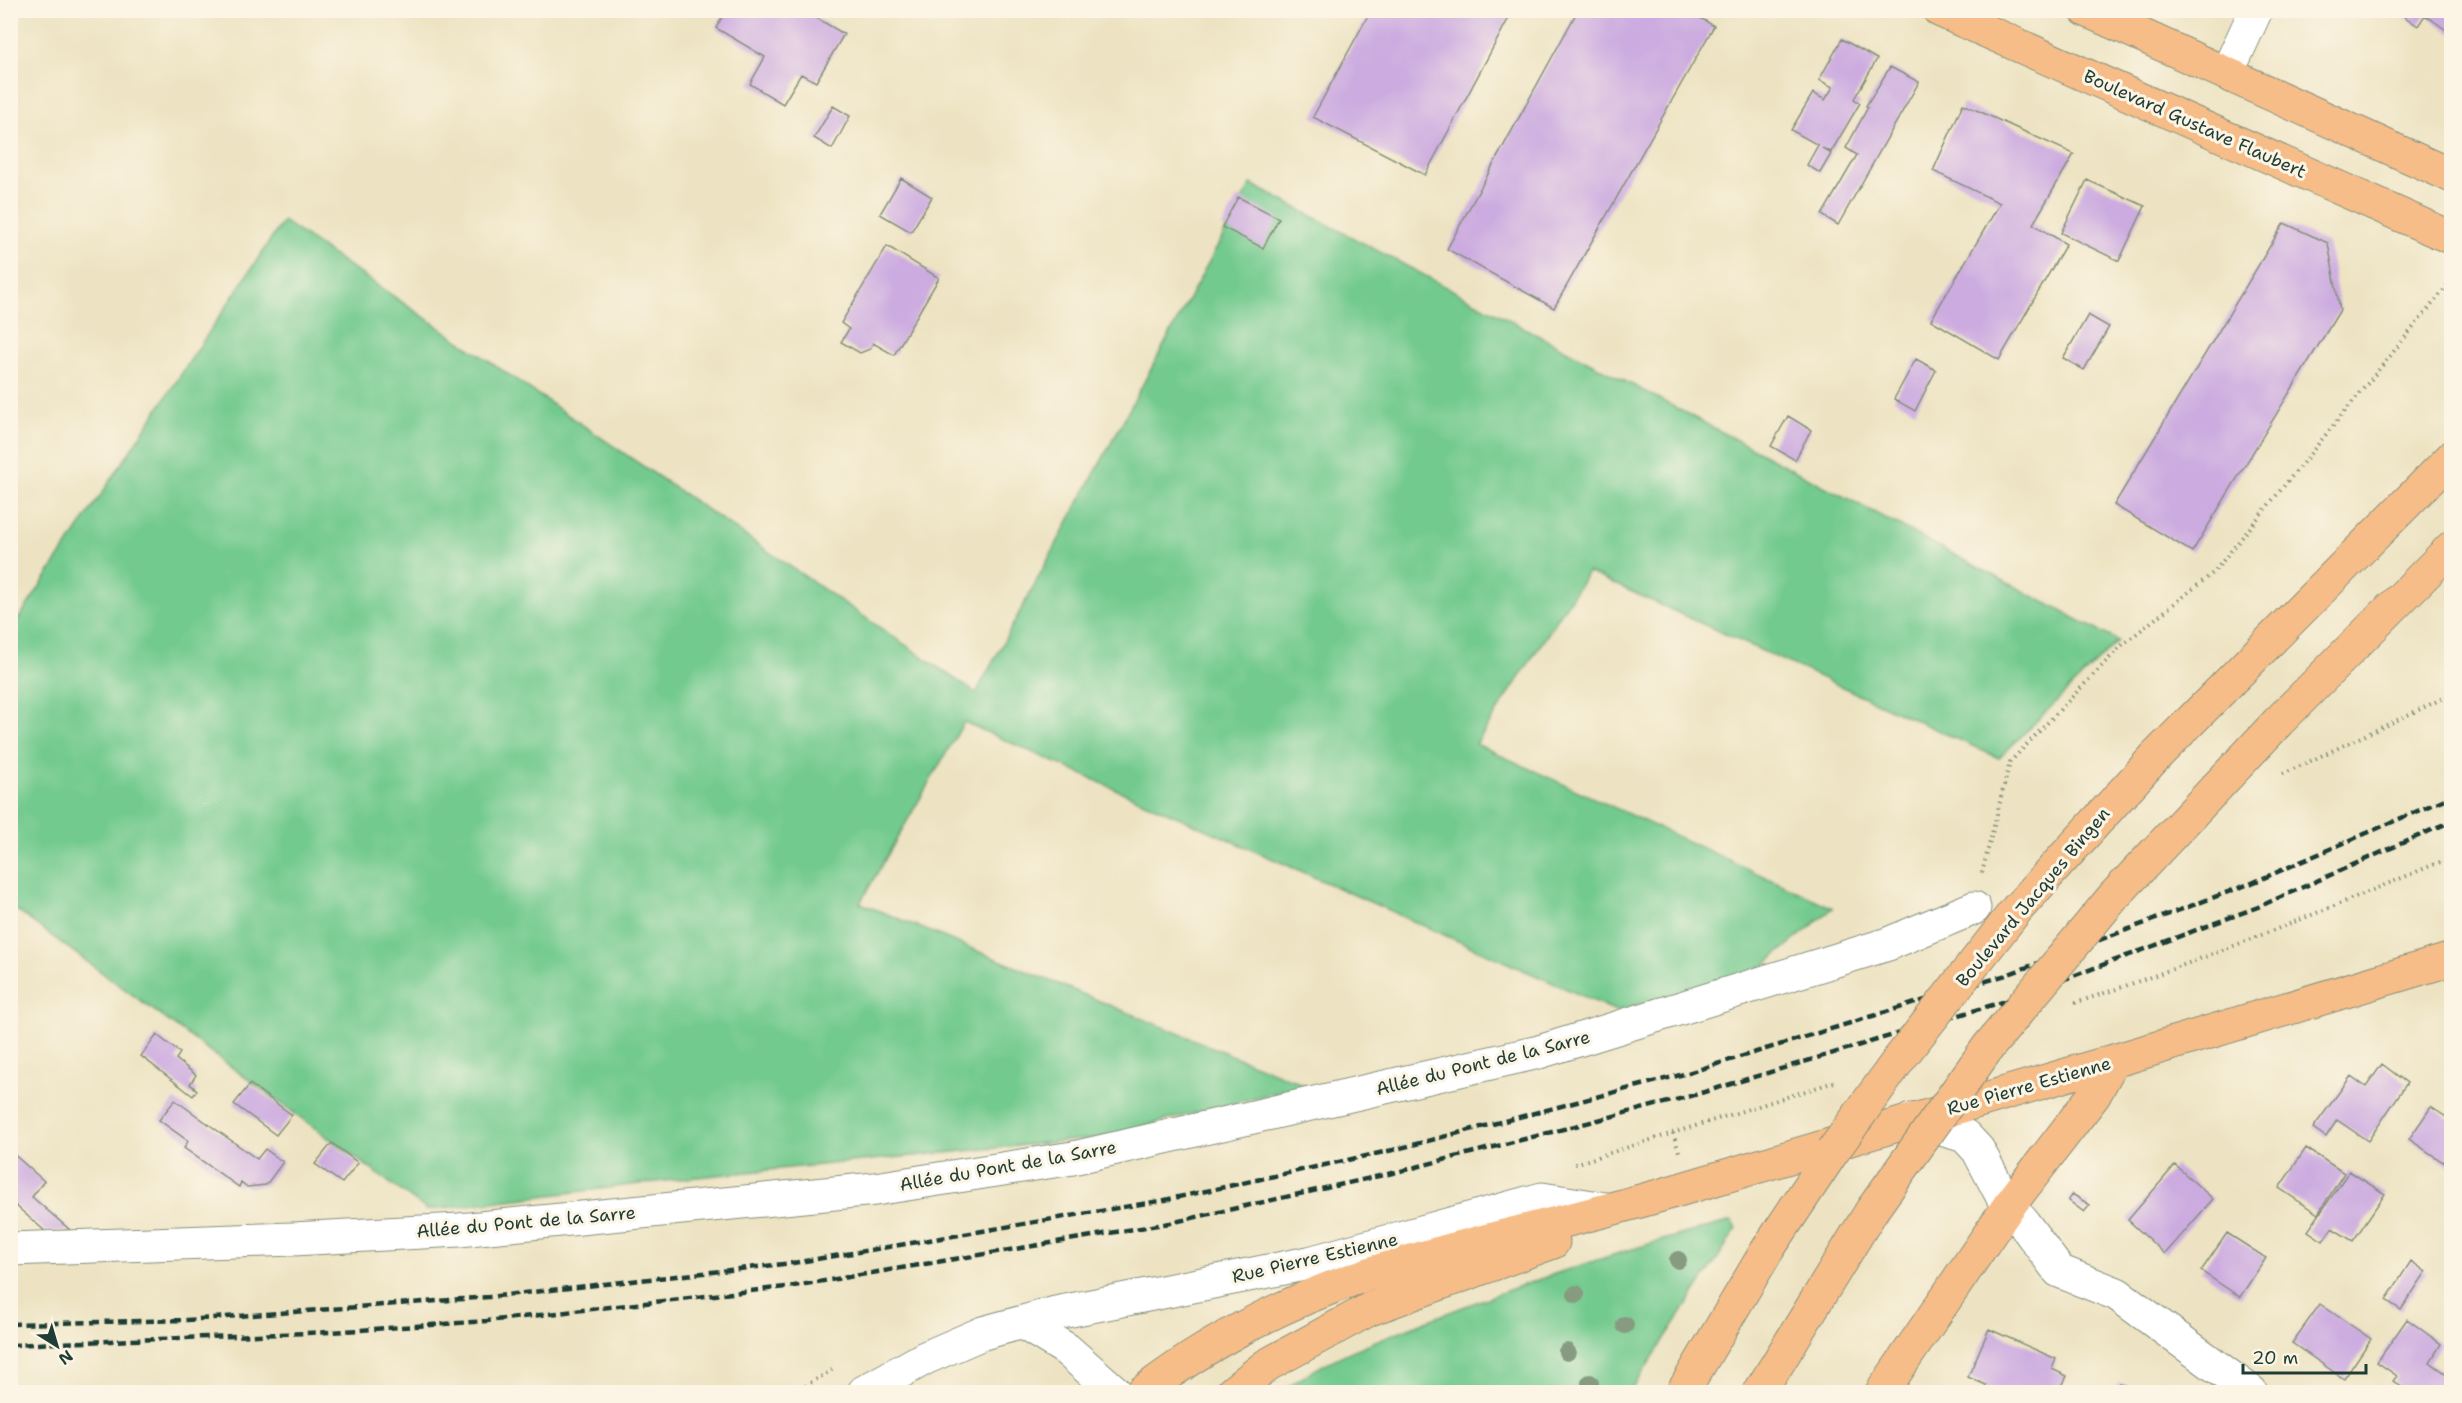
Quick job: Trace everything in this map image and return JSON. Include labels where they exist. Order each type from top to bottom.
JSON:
[{"type":"main road","name":"Boulevard Gustave Flaubert","points":[[1939,10],[2451,238]]},
{"type":"main road","points":[[2086,10],[2451,176]]},
{"type":"main road","name":"Boulevard Jacques Bingen","points":[[1683,1392],[1766,1252],[1833,1151],[1900,1058],[2017,909],[2154,757],[2451,457]]},
{"type":"main road","points":[[1760,1392],[1872,1210],[1989,1046],[2114,896],[2278,722],[2451,547]]},
{"type":"main road","name":"Rue Pierre Estienne","points":[[1143,1392],[1178,1366],[1243,1328],[1346,1283],[1484,1240],[1662,1195],[2451,959]]},
{"type":"main road","points":[[1882,1392],[2008,1207],[2094,1095],[2112,1062]]},
{"type":"main road","name":"Rue Pierre Estienne","points":[[1233,1392],[1267,1365],[1370,1309],[1557,1241],[1605,1209]]},
{"type":"street","points":[[2227,73],[2256,10]]},
{"type":"street","name":"Allée du Pont de la Sarre","points":[[10,1249],[293,1239],[459,1230],[875,1189],[1073,1158],[1539,1052],[1888,944],[1974,908]]},
{"type":"street","points":[[1911,1120],[1965,1136],[1978,1150],[2008,1207],[2022,1221],[2059,1271],[2117,1294],[2251,1392]]},
{"type":"street","name":"Rue Pierre Estienne","points":[[864,1392],[925,1358],[983,1333],[1056,1313],[1309,1263],[1542,1199],[1605,1209]]},
{"type":"street","points":[[1023,1323],[1066,1349],[1115,1392]]},
{"type":"path","points":[[1974,908],[2010,762],[2121,646],[2213,573],[2451,280]]},
{"type":"path","points":[[2066,1006],[2166,972],[2310,916],[2451,857]]},
{"type":"path","points":[[1569,1165],[1843,1079]]},
{"type":"path","points":[[795,1392],[836,1368]]},
{"type":"green space","points":[[1251,184],[2118,641],[1999,758],[1588,572],[1476,744],[1833,908],[1758,970],[1616,1011],[964,722],[860,903],[1305,1085],[1098,1138],[697,1177],[427,1210],[11,906],[11,630],[283,221],[976,693]]},
{"type":"green space","points":[[1732,1221],[1736,1230],[1630,1392],[1282,1392],[1332,1360],[1462,1307],[1615,1254]]},
{"type":"building","points":[[726,10],[784,10],[789,13],[791,10],[803,10],[844,34],[816,82],[801,74],[783,104],[750,84],[765,57],[716,28]]},
{"type":"building","points":[[1371,10],[1513,10],[1425,175],[1313,117]]},
{"type":"building","points":[[1578,10],[1687,10],[1714,26],[1554,308],[1447,249]]},
{"type":"building","points":[[2395,10],[2452,10],[2452,34],[2425,15],[2418,26]]},
{"type":"building","points":[[1842,39],[1877,59],[1854,99],[1860,103],[1831,152],[1822,148],[1831,154],[1820,173],[1807,165],[1818,145],[1791,130],[1813,93],[1825,100],[1833,87],[1819,80]]},
{"type":"building","points":[[1890,67],[1919,82],[1838,225],[1822,215],[1857,155],[1846,148],[1868,107],[1866,106]]},
{"type":"building","points":[[1963,104],[2074,154],[2033,224],[2066,244],[1999,360],[1931,320],[2000,203],[1933,171]]},
{"type":"building","points":[[833,106],[850,116],[832,149],[814,138]]},
{"type":"building","points":[[901,178],[932,197],[911,232],[880,214]]},
{"type":"building","points":[[2087,180],[2145,206],[2119,261],[2061,233]]},
{"type":"building","points":[[1238,197],[1279,218],[1263,248],[1222,227]]},
{"type":"building","points":[[2284,223],[2328,243],[2340,310],[2192,552],[2114,505]]},
{"type":"building","points":[[887,246],[939,278],[894,355],[873,343],[870,349],[860,353],[841,342],[849,329],[841,323]]},
{"type":"building","points":[[2088,315],[2109,327],[2084,370],[2063,358]]},
{"type":"building","points":[[1916,359],[1936,370],[1915,411],[1894,399]]},
{"type":"building","points":[[1788,416],[1811,430],[1795,460],[1771,446]]},
{"type":"building","points":[[157,1035],[180,1053],[176,1059],[196,1075],[190,1084],[197,1090],[193,1096],[141,1056]]},
{"type":"building","points":[[2382,1064],[2407,1083],[2368,1141],[2337,1120],[2326,1137],[2313,1128],[2351,1076],[2366,1087]]},
{"type":"building","points":[[250,1084],[292,1115],[276,1135],[234,1104]]},
{"type":"building","points":[[175,1100],[257,1159],[265,1149],[283,1162],[266,1185],[247,1187],[241,1182],[239,1187],[184,1148],[188,1141],[159,1120]]},
{"type":"building","points":[[2431,1107],[2452,1121],[2452,1168],[2409,1139]]},
{"type":"building","points":[[332,1143],[358,1163],[342,1183],[315,1164]]},
{"type":"building","points":[[2306,1148],[2344,1173],[2318,1214],[2279,1188]]},
{"type":"building","points":[[10,1151],[44,1181],[32,1197],[70,1230],[46,1232],[15,1205],[10,1211]]},
{"type":"building","points":[[2175,1165],[2213,1199],[2165,1254],[2128,1220]]},
{"type":"building","points":[[2349,1171],[2385,1194],[2353,1241],[2332,1228],[2323,1241],[2308,1231]]},
{"type":"building","points":[[2072,1194],[2090,1205],[2084,1212],[2068,1200]]},
{"type":"building","points":[[2227,1233],[2266,1258],[2240,1297],[2201,1271]]},
{"type":"building","points":[[2411,1261],[2426,1272],[2401,1310],[2386,1300]]},
{"type":"building","points":[[2320,1304],[2371,1339],[2344,1379],[2292,1343]]},
{"type":"building","points":[[2407,1319],[2441,1344],[2430,1362],[2452,1378],[2442,1392],[2409,1392],[2393,1381],[2397,1376],[2377,1362]]},
{"type":"building","points":[[1989,1329],[2056,1359],[2052,1369],[2067,1376],[2059,1392],[1987,1392],[1984,1391],[1986,1385],[1968,1377]]},
{"type":"building","points":[[2119,1383],[2142,1392],[2115,1392]]},
{"type":"railway","points":[[10,1324],[187,1320],[489,1297],[793,1263],[1165,1200],[1393,1150],[1688,1073],[2006,975],[2252,883],[2452,796]]},
{"type":"railway","points":[[10,1345],[331,1332],[487,1321],[794,1286],[1170,1223],[1397,1172],[1691,1096],[2006,1001],[2258,907],[2452,821]]}]
